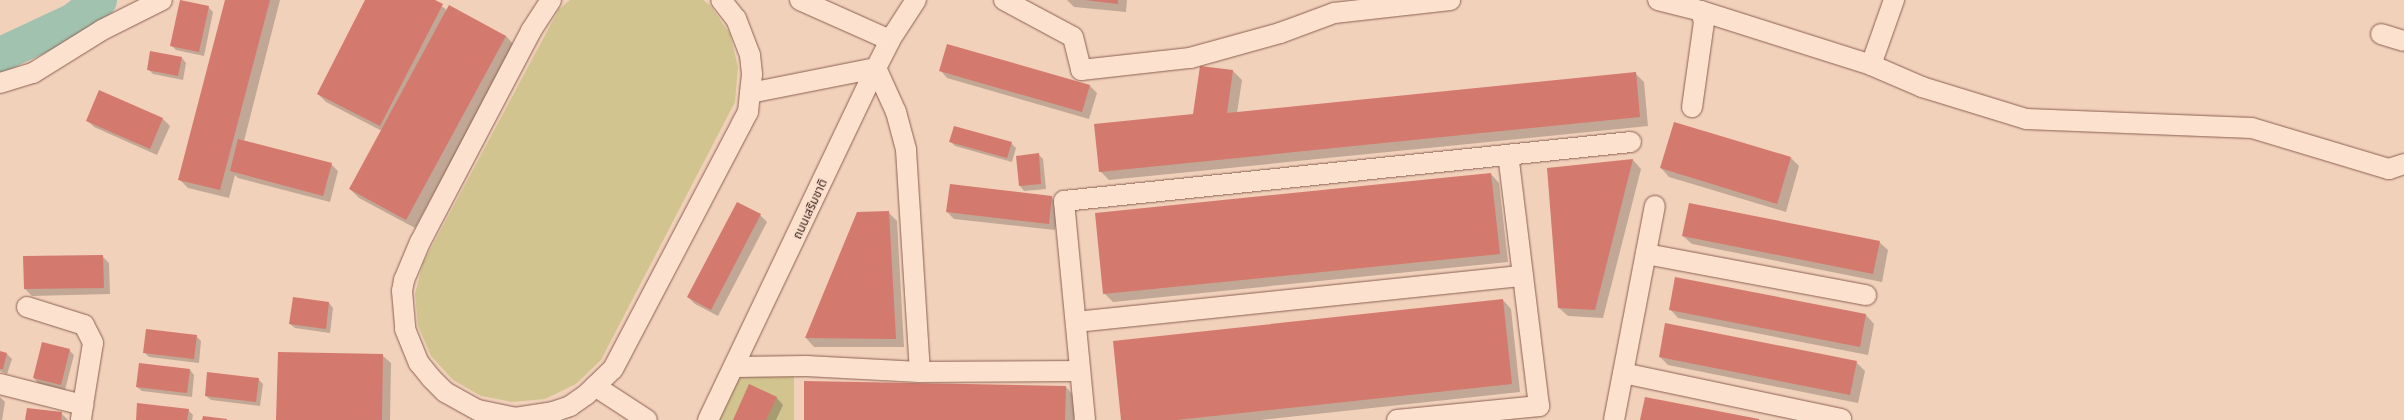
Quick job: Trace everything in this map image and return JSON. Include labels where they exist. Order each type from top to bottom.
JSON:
[{"type":"street","points":[[0,83],[33,73],[102,30],[162,0]]},
{"type":"street","points":[[552,0],[531,31],[420,242],[404,280],[402,310],[405,329],[419,363],[445,392],[478,410],[515,418],[552,412],[570,406],[596,386],[613,369],[748,112],[752,74],[750,55],[736,19],[721,0]]},
{"type":"street","points":[[800,0],[890,40]]},
{"type":"street","name":"ถนนเสริมชาติ","points":[[708,420],[876,68],[890,40],[916,0]]},
{"type":"street","points":[[1004,0],[1073,37],[1081,70],[1190,58],[1280,33],[1334,13],[1450,0]]},
{"type":"street","points":[[1658,0],[1701,11],[1871,65],[1922,87],[2026,119],[2252,128],[2389,169],[2404,164]]},
{"type":"street","points":[[1871,65],[1894,0]]},
{"type":"street","points":[[1692,108],[1704,22],[1701,11]]},
{"type":"street","points":[[2381,34],[2404,41]]},
{"type":"street","points":[[750,93],[876,68],[896,112],[906,150],[920,372]]},
{"type":"street","points":[[1085,420],[1064,201],[1631,142]]},
{"type":"street","points":[[1397,420],[1539,406],[1508,155]]},
{"type":"street","points":[[1614,420],[1655,206]]},
{"type":"street","points":[[1646,254],[1866,295]]},
{"type":"street","points":[[1076,322],[1523,276]]},
{"type":"street","points":[[0,384],[82,412],[93,343],[84,325],[27,307]]},
{"type":"street","points":[[734,368],[806,366],[920,372],[1080,371]]},
{"type":"street","points":[[1623,373],[1841,419]]},
{"type":"street","points":[[596,386],[647,420]]},
{"type":"shaded area","points":[[570,0],[703,0],[710,5],[730,34],[738,67],[735,102],[601,360],[576,384],[545,399],[512,402],[481,396],[453,380],[431,356],[418,326],[415,294],[423,263],[559,9]]},
{"type":"shaded area","points":[[794,366],[794,420],[708,420],[734,367]]},
{"type":"building","points":[[180,0],[209,6],[199,52],[170,46]]},
{"type":"building","points":[[225,0],[270,0],[220,190],[178,180]]},
{"type":"building","points":[[365,0],[435,0],[443,4],[380,126],[317,94]]},
{"type":"building","points":[[1085,0],[1118,0],[1118,4]]},
{"type":"building","points":[[449,5],[506,36],[406,220],[349,189]]},
{"type":"building","points":[[947,44],[1090,85],[1082,112],[939,71]]},
{"type":"building","points":[[150,51],[182,57],[178,76],[147,70]]},
{"type":"building","points":[[1200,66],[1233,70],[1227,113],[1636,72],[1640,117],[1099,172],[1094,124],[1193,114]]},
{"type":"building","points":[[99,90],[163,118],[150,149],[86,121]]},
{"type":"building","points":[[1674,122],[1791,157],[1777,204],[1660,168]]},
{"type":"building","points":[[954,126],[1012,142],[1007,158],[949,142]]},
{"type":"building","points":[[238,139],[332,163],[323,196],[230,171]]},
{"type":"building","points":[[1039,153],[1041,184],[1019,186],[1016,156]]},
{"type":"building","points":[[1633,159],[1595,310],[1558,308],[1547,168]]},
{"type":"building","points":[[1491,173],[1500,254],[1103,294],[1095,213]]},
{"type":"building","points":[[950,184],[1052,196],[1049,224],[946,212]]},
{"type":"building","points":[[737,202],[761,214],[711,310],[687,297]]},
{"type":"building","points":[[1689,203],[1880,241],[1873,274],[1682,236]]},
{"type":"building","points":[[889,211],[896,339],[805,338],[857,212]]},
{"type":"building","points":[[103,255],[104,288],[24,289],[23,256]]},
{"type":"building","points":[[1675,277],[1866,314],[1860,347],[1669,310]]},
{"type":"building","points":[[293,297],[329,302],[326,329],[289,324]]},
{"type":"building","points":[[1503,299],[1512,384],[1176,420],[1121,420],[1113,341]]},
{"type":"building","points":[[1665,323],[1857,361],[1850,395],[1659,357]]},
{"type":"building","points":[[146,329],[197,335],[194,359],[143,353]]},
{"type":"building","points":[[42,342],[70,349],[61,385],[33,378]]},
{"type":"building","points":[[0,351],[7,353],[3,369],[0,369]]},
{"type":"building","points":[[278,352],[383,354],[382,420],[276,420]]},
{"type":"building","points":[[139,363],[190,369],[187,393],[136,387]]},
{"type":"building","points":[[207,372],[259,378],[256,402],[205,396]]},
{"type":"building","points":[[804,381],[1066,386],[1065,420],[804,420]]},
{"type":"building","points":[[749,384],[777,397],[766,420],[733,420]]},
{"type":"building","points":[[1645,397],[1759,419],[1759,420],[1640,420]]},
{"type":"building","points":[[137,403],[189,409],[187,420],[136,420]]},
{"type":"building","points":[[27,408],[62,412],[61,420],[25,420]]},
{"type":"building","points":[[203,416],[227,419],[227,420],[202,420]]},
{"type":"waterway","points":[[0,54],[73,20],[99,0]]}]
